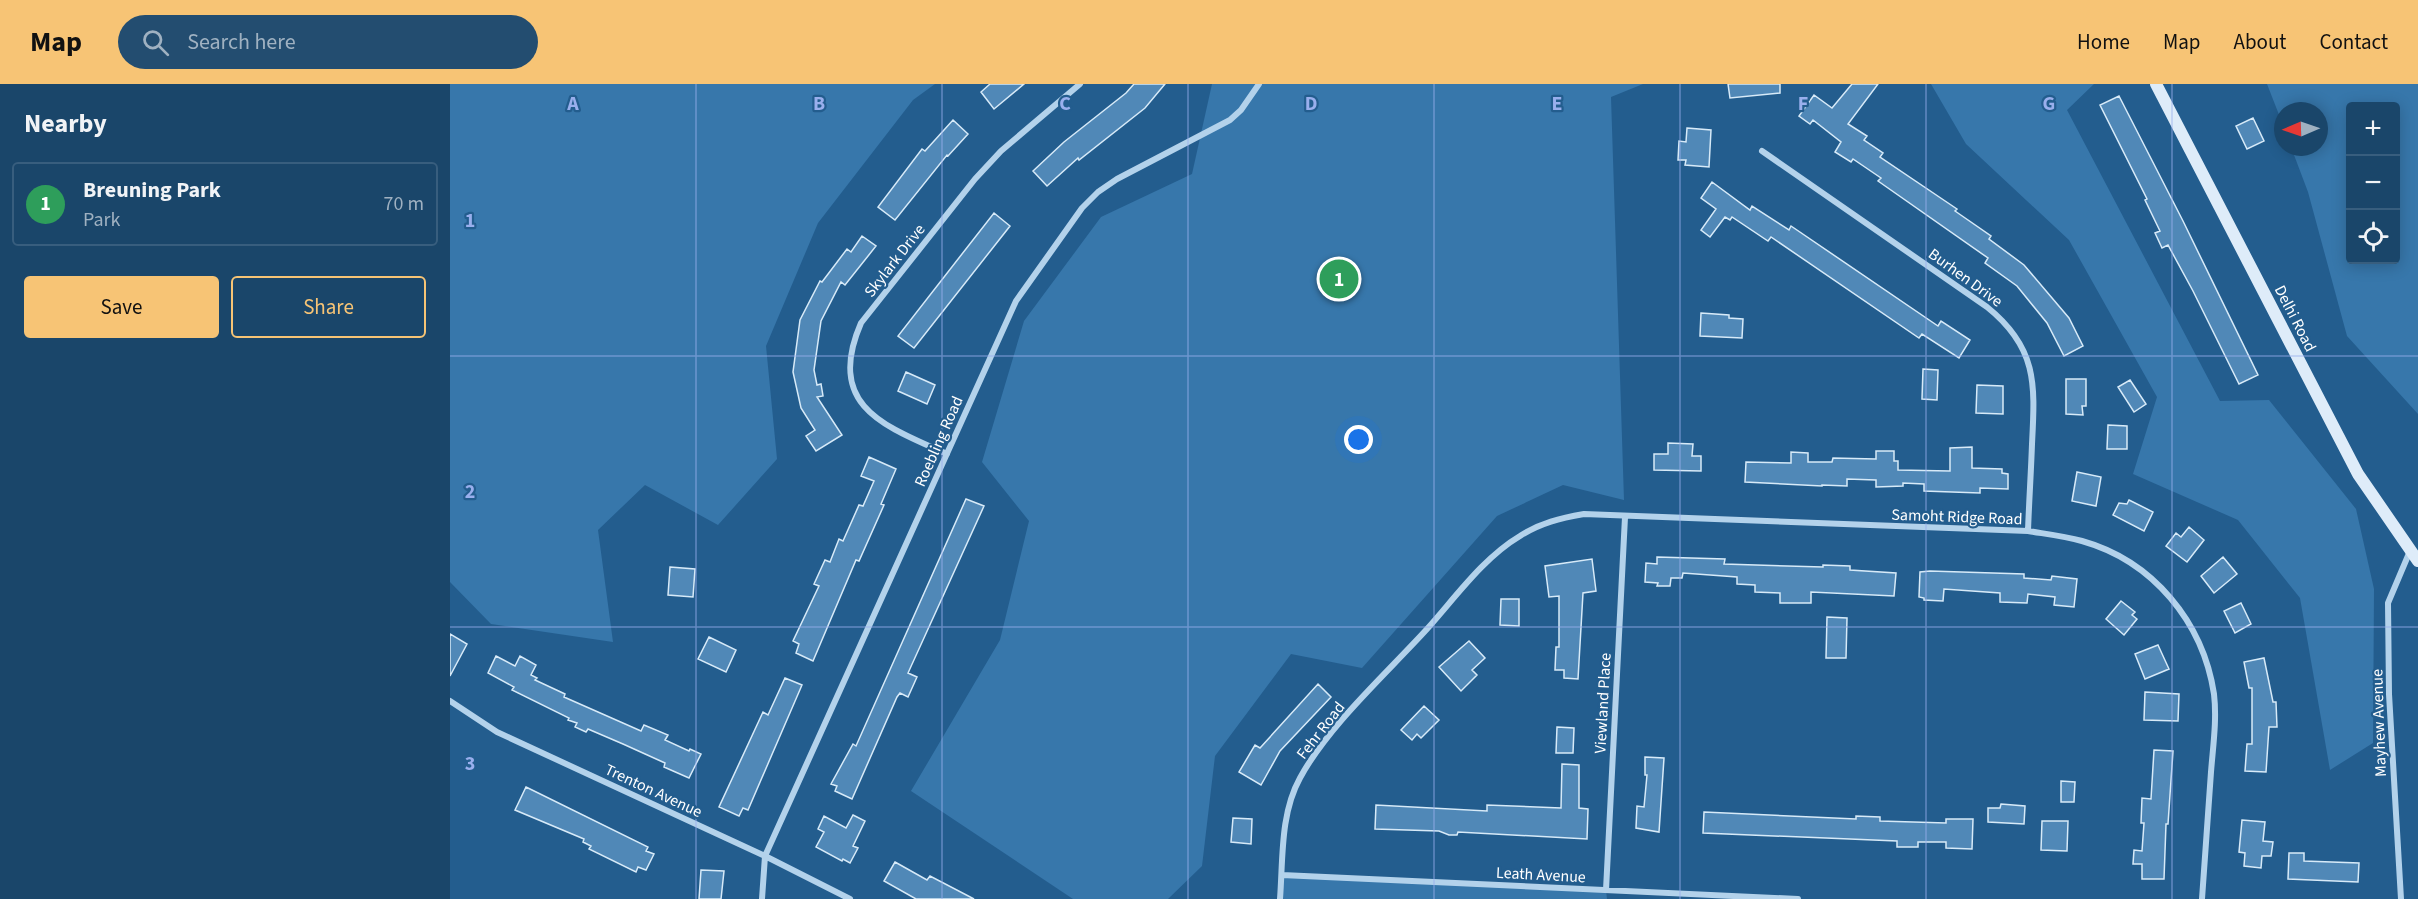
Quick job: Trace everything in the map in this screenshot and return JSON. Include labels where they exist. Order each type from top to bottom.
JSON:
[{"type":"street","name":"Skylark Drive","points":[[947,454],[886,427],[864,407],[852,380],[850,365],[852,344],[861,323],[975,179],[1001,151],[1080,84]]},
{"type":"street","name":"Roebling Road","points":[[762,899],[765,856],[1016,301],[1082,208],[1098,192],[1117,179],[1230,120],[1241,110],[1259,84]]},
{"type":"street","name":"Delhi Road","points":[[2156,84],[2358,474],[2414,556]]},
{"type":"street","name":"Burhen Drive","points":[[1762,151],[1987,307],[2014,333],[2028,360],[2035,396],[2028,531]]},
{"type":"street","name":"Samoht Ridge Road","points":[[1446,608],[1502,548],[1540,525],[1584,514],[1625,518],[2028,531],[2083,541],[2130,562],[2148,576],[2170,596],[2188,620],[2201,647],[2210,675],[2215,719],[2202,899]]},
{"type":"street","name":"Viewland Place","points":[[1606,890],[1625,518]]},
{"type":"street","name":"Mayhew Avenue","points":[[2401,899],[2389,705],[2388,603],[2414,556]]},
{"type":"street","name":"Fehr Road","points":[[1280,899],[1284,837],[1289,808],[1299,779],[1326,738],[1446,608]]},
{"type":"street","name":"Trenton Avenue","points":[[450,701],[497,732],[765,856],[850,899]]},
{"type":"street","name":"Leath Avenue","points":[[1282,875],[1798,899]]},
{"type":"shaded area","points":[[450,84],[935,84],[913,100],[818,223],[766,346],[777,459],[718,525],[645,485],[598,530],[613,642],[491,624],[450,582]]},
{"type":"shaded area","points":[[1212,84],[1643,84],[1611,97],[1624,500],[1563,485],[1497,516],[1362,668],[1291,654],[1215,756],[1202,866],[1168,899],[1073,899],[911,791],[1000,640],[1029,521],[982,462],[1024,321],[1101,217],[1192,174]]},
{"type":"shaded area","points":[[1931,84],[2094,84],[2067,110],[2220,401],[2269,400],[2356,509],[2374,589],[2373,743],[2330,770],[2300,598],[2238,520],[2133,474],[2157,397],[2069,240],[1966,144]]},
{"type":"shaded area","points":[[2267,84],[2418,84],[2418,414],[2347,336],[2308,192],[2294,156],[2328,156],[2328,102],[2274,102]]},
{"type":"shaded area","points":[[1282,875],[1606,890],[1607,899],[1280,899]]},
{"type":"building","points":[[990,84],[1024,84],[994,109],[981,92]]},
{"type":"building","points":[[1134,84],[1165,84],[1145,108],[1079,160],[1078,158],[1047,186],[1033,171]]},
{"type":"building","points":[[1728,84],[1780,84],[1780,93],[1730,98]]},
{"type":"building","points":[[1852,84],[1878,84],[1848,124],[1867,136],[1864,140],[1883,153],[1880,157],[1957,209],[1955,211],[1991,236],[1989,239],[2024,265],[2069,318],[2083,346],[2064,356],[2047,323],[2017,286],[1985,263],[1988,258],[1878,181],[1881,178],[1853,159],[1851,162],[1835,152],[1841,142],[1813,120],[1810,124],[1799,116],[1814,95],[1832,108]]},
{"type":"building","points":[[2119,96],[2258,375],[2239,384],[2168,245],[2162,248],[2155,233],[2160,231],[2145,200],[2147,199],[2100,105]]},
{"type":"building","points":[[2253,118],[2264,141],[2247,149],[2236,126]]},
{"type":"building","points":[[953,120],[968,134],[947,155],[895,220],[878,207],[922,149],[925,151]]},
{"type":"building","points":[[1687,128],[1711,130],[1709,167],[1685,165],[1686,160],[1678,160],[1679,141],[1686,142]]},
{"type":"building","points":[[1712,182],[1750,210],[1752,206],[1789,230],[1791,226],[1938,326],[1941,321],[1970,340],[1959,358],[1922,334],[1919,338],[1771,237],[1768,241],[1732,217],[1730,220],[1725,217],[1710,237],[1701,230],[1716,209],[1701,198]]},
{"type":"building","points":[[994,213],[1010,226],[914,348],[898,336]]},
{"type":"building","points":[[862,236],[876,246],[845,285],[841,282],[821,321],[814,370],[817,385],[821,384],[823,396],[817,397],[842,435],[816,451],[806,436],[815,430],[801,408],[793,372],[800,320],[820,281],[822,282],[847,249],[851,252]]},
{"type":"building","points":[[1701,313],[1729,315],[1729,318],[1743,319],[1742,338],[1700,336]]},
{"type":"building","points":[[1923,369],[1938,370],[1937,400],[1922,399]]},
{"type":"building","points":[[906,372],[935,385],[927,404],[898,391]]},
{"type":"building","points":[[2066,379],[2086,379],[2086,406],[2082,406],[2083,415],[2066,414]]},
{"type":"building","points":[[2130,380],[2146,404],[2134,412],[2118,387]]},
{"type":"building","points":[[1977,385],[2003,386],[2003,414],[1976,413]]},
{"type":"building","points":[[2108,425],[2127,426],[2127,449],[2107,449]]},
{"type":"building","points":[[1668,443],[1693,444],[1692,456],[1701,456],[1701,471],[1654,470],[1654,454],[1668,454]]},
{"type":"building","points":[[1972,447],[1972,468],[2002,469],[2002,473],[2008,474],[2008,489],[1980,488],[1980,493],[1924,491],[1924,484],[1903,483],[1903,486],[1876,487],[1876,480],[1847,479],[1847,486],[1745,482],[1746,462],[1791,463],[1791,452],[1808,453],[1808,462],[1832,462],[1833,458],[1876,459],[1876,451],[1894,451],[1894,461],[1898,461],[1898,470],[1950,471],[1950,448]]},
{"type":"building","points":[[869,457],[896,469],[881,504],[884,505],[859,561],[856,560],[813,661],[796,653],[799,644],[793,641],[819,586],[814,584],[825,560],[830,562],[839,539],[843,541],[859,505],[863,506],[874,481],[861,476]]},
{"type":"building","points":[[2077,472],[2101,477],[2096,506],[2072,501]]},
{"type":"building","points":[[966,499],[984,506],[908,673],[917,677],[908,697],[900,693],[897,697],[852,799],[835,791],[837,786],[831,784],[853,744],[856,746]]},
{"type":"building","points":[[2129,500],[2153,512],[2144,531],[2113,515],[2119,503],[2127,504]]},
{"type":"building","points":[[2189,527],[2204,540],[2187,562],[2166,546],[2176,533],[2181,537]]},
{"type":"building","points":[[1657,557],[1725,559],[1724,564],[1850,566],[1850,570],[1896,573],[1894,596],[1811,592],[1811,603],[1780,603],[1780,593],[1755,592],[1755,585],[1737,584],[1737,577],[1683,573],[1682,578],[1671,578],[1670,586],[1657,586],[1658,583],[1645,582],[1646,563],[1657,564]]},
{"type":"building","points":[[2223,557],[2237,574],[2214,593],[2201,576]]},
{"type":"building","points":[[1592,559],[1596,591],[1583,593],[1578,679],[1564,678],[1564,670],[1555,670],[1556,647],[1559,647],[1559,596],[1549,597],[1545,566]]},
{"type":"building","points":[[670,567],[695,569],[693,597],[668,595]]},
{"type":"building","points":[[1920,572],[2024,574],[2024,578],[2051,580],[2052,576],[2077,579],[2074,607],[2054,605],[2055,597],[2028,594],[2027,603],[2000,602],[2000,593],[1944,589],[1943,601],[1924,600],[1919,597]]},
{"type":"building","points":[[1501,599],[1519,599],[1519,626],[1500,625]]},
{"type":"building","points":[[2121,601],[2135,612],[2132,615],[2137,619],[2124,635],[2106,619]]},
{"type":"building","points":[[2241,603],[2251,624],[2235,633],[2224,611]]},
{"type":"building","points":[[1827,617],[1847,618],[1846,658],[1826,658]]},
{"type":"building","points":[[450,634],[467,644],[450,676]]},
{"type":"building","points":[[709,637],[736,650],[726,672],[698,659]]},
{"type":"building","points":[[1469,641],[1485,658],[1472,670],[1477,675],[1461,691],[1439,667]]},
{"type":"building","points":[[2158,645],[2169,669],[2145,679],[2135,654]]},
{"type":"building","points":[[496,656],[515,666],[520,656],[536,665],[531,675],[537,678],[535,680],[565,694],[564,697],[641,731],[644,725],[668,735],[665,740],[701,754],[689,778],[664,767],[665,763],[623,744],[588,729],[586,732],[575,727],[577,723],[568,720],[569,718],[512,690],[514,687],[488,673]]},
{"type":"building","points":[[2264,658],[2273,702],[2276,702],[2277,727],[2269,727],[2266,772],[2245,771],[2247,744],[2252,744],[2252,688],[2249,688],[2244,662]]},
{"type":"building","points":[[785,678],[802,685],[748,810],[743,808],[739,816],[719,807],[763,712],[768,715]]},
{"type":"building","points":[[1318,684],[1331,697],[1280,751],[1261,785],[1239,772],[1255,745],[1260,748]]},
{"type":"building","points":[[2145,692],[2179,694],[2178,721],[2144,720]]},
{"type":"building","points":[[1424,706],[1439,720],[1421,738],[1417,734],[1412,740],[1401,730]]},
{"type":"building","points":[[1557,727],[1574,728],[1573,753],[1556,753]]},
{"type":"building","points":[[2154,750],[2173,751],[2168,824],[2166,824],[2164,879],[2142,879],[2142,864],[2133,864],[2134,850],[2142,851],[2144,823],[2141,823],[2142,798],[2151,799]]},
{"type":"building","points":[[1645,757],[1664,758],[1659,832],[1636,828],[1637,806],[1644,807],[1647,775],[1645,775]]},
{"type":"building","points":[[1562,764],[1579,765],[1579,808],[1588,809],[1587,839],[1458,832],[1457,835],[1449,835],[1439,831],[1375,829],[1376,805],[1487,811],[1487,805],[1561,808]]},
{"type":"building","points":[[2061,781],[2075,782],[2074,802],[2061,802]]},
{"type":"building","points":[[526,787],[648,847],[646,851],[654,854],[646,870],[638,867],[636,872],[589,849],[591,846],[583,842],[584,839],[515,810]]},
{"type":"building","points":[[2001,804],[2025,806],[2024,824],[1988,822],[1988,808],[2000,808]]},
{"type":"building","points":[[1704,812],[1856,819],[1856,816],[1880,817],[1880,821],[1946,823],[1946,819],[1973,819],[1972,849],[1946,848],[1946,842],[1918,842],[1918,847],[1897,847],[1897,841],[1703,833]]},
{"type":"building","points":[[853,815],[865,821],[853,846],[858,848],[850,863],[816,847],[824,832],[818,829],[824,816],[846,828]]},
{"type":"building","points":[[1233,818],[1252,819],[1251,844],[1231,842]]},
{"type":"building","points":[[2242,820],[2265,822],[2263,841],[2273,842],[2271,856],[2262,856],[2261,868],[2244,866],[2245,853],[2239,852]]},
{"type":"building","points":[[2042,821],[2068,821],[2067,851],[2041,850]]},
{"type":"building","points":[[2289,853],[2304,853],[2304,861],[2359,863],[2358,882],[2288,879]]},
{"type":"building","points":[[895,862],[927,880],[930,876],[974,899],[916,899],[884,881]]},
{"type":"building","points":[[701,870],[724,871],[721,899],[699,899]]},
{"type":"place","name":"Breuning Park","points":[[1339,279]]}]
